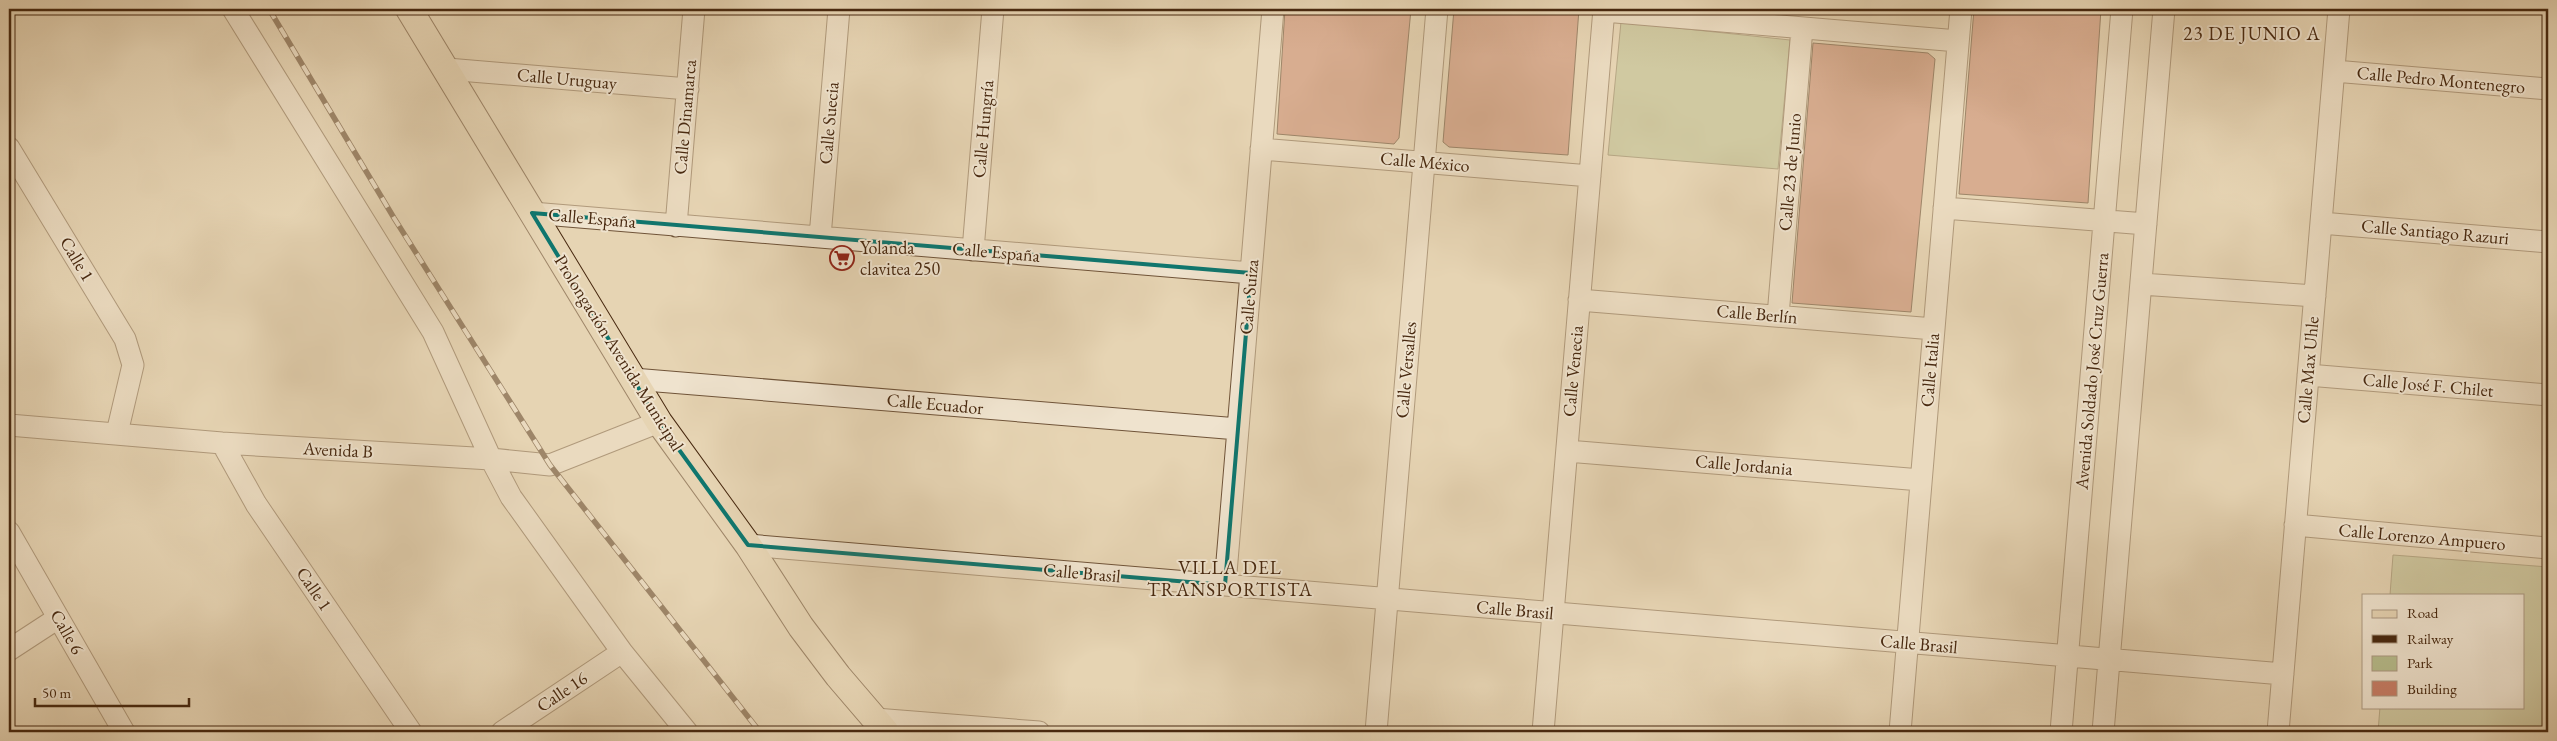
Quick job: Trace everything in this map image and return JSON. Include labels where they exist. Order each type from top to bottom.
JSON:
[{"type":"main road","name":"Prolongación Avenida Municipal","points":[[409,9],[659,422],[748,545],[801,627],[838,676],[880,725]]},
{"type":"street","points":[[233,9],[433,332],[491,459],[511,497],[622,652],[687,732]]},
{"type":"street","name":"Calle Dinamarca","points":[[676,226],[694,9]]},
{"type":"street","name":"Calle Suecia","points":[[820,237],[839,9]]},
{"type":"street","name":"Calle Hungría","points":[[973,250],[993,9]]},
{"type":"street","name":"Calle Suiza","points":[[1225,585],[1273,9]]},
{"type":"street","name":"Calle Versalles","points":[[1376,732],[1437,9]]},
{"type":"street","name":"Calle Italia","points":[[1900,732],[1961,9]]},
{"type":"street","name":"Avenida Soldado José Cruz Guerra","points":[[2061,732],[2122,9]]},
{"type":"street","points":[[2103,732],[2164,9]]},
{"type":"street","name":"Calle Max Uhle","points":[[2278,732],[2339,9]]},
{"type":"street","points":[[1604,10],[1958,41]]},
{"type":"street","name":"Calle Venecia","points":[[1543,732],[1604,10]]},
{"type":"street","name":"Calle 23 de Junio","points":[[1778,316],[1802,28]]},
{"type":"street","name":"Calle Uruguay","points":[[447,69],[688,89]]},
{"type":"street","name":"Calle Pedro Montenegro","points":[[2334,70],[2548,89]]},
{"type":"street","name":"Calle 1","points":[[9,148],[125,339],[132,365],[117,433]]},
{"type":"street","name":"Calle México","points":[[1261,149],[1590,176]]},
{"type":"street","points":[[1944,208],[2146,224]]},
{"type":"street","name":"Calle España","points":[[532,213],[1251,273]]},
{"type":"street","name":"Calle Santiago Razuri","points":[[2321,222],[2548,242]]},
{"type":"street","points":[[2141,284],[2315,296]]},
{"type":"street","name":"Calle Berlín","points":[[1579,300],[1934,329]]},
{"type":"street","name":"Calle José F. Chilet","points":[[2308,375],[2548,395]]},
{"type":"street","name":"Calle Ecuador","points":[[633,378],[1238,429]]},
{"type":"street","name":"Avenida B","points":[[9,425],[222,443],[491,459],[550,465],[659,422]]},
{"type":"street","name":"Calle 1","points":[[222,443],[256,504],[411,732]]},
{"type":"street","name":"Calle Jordania","points":[[1566,451],[1921,480]]},
{"type":"street","name":"Calle Lorenzo Ampuero","points":[[2295,525],[2548,548]]},
{"type":"street","name":"Calle 6","points":[[9,532],[124,732]]},
{"type":"street","name":"Calle Brasil","points":[[748,545],[2282,674]]},
{"type":"street","points":[[9,650],[58,618]]},
{"type":"street","name":"Calle 16","points":[[502,732],[622,652]]},
{"type":"street","points":[[880,725],[1039,732]]},
{"type":"highlighted area","points":[[532,213],[676,226],[1251,273],[1225,585],[748,545],[659,422]]},
{"type":"green space","points":[[1621,22],[1790,40],[1778,169],[1608,155]]},
{"type":"green space","points":[[2393,555],[2548,567],[2548,732],[2378,732],[2380,708],[2524,708],[2524,594],[2390,594]]},
{"type":"building","points":[[1285,9],[1411,9],[1399,138],[1394,144],[1277,134]]},
{"type":"building","points":[[1454,9],[1579,9],[1568,155],[1449,147],[1443,142]]},
{"type":"building","points":[[1974,9],[2101,9],[2088,203],[1959,194]]},
{"type":"building","points":[[1813,43],[1928,53],[1935,59],[1911,312],[1792,303]]},
{"type":"railway","points":[[269,9],[394,218],[550,465],[760,732]]},
{"type":"place","name":"Yolanda clavitea 250","points":[[842,258]]},
{"type":"district","name":"23 DE JUNIO A","points":[[2252,33]]},
{"type":"district","name":"VILLA DEL TRANSPORTISTA","points":[[1230,578]]}]
